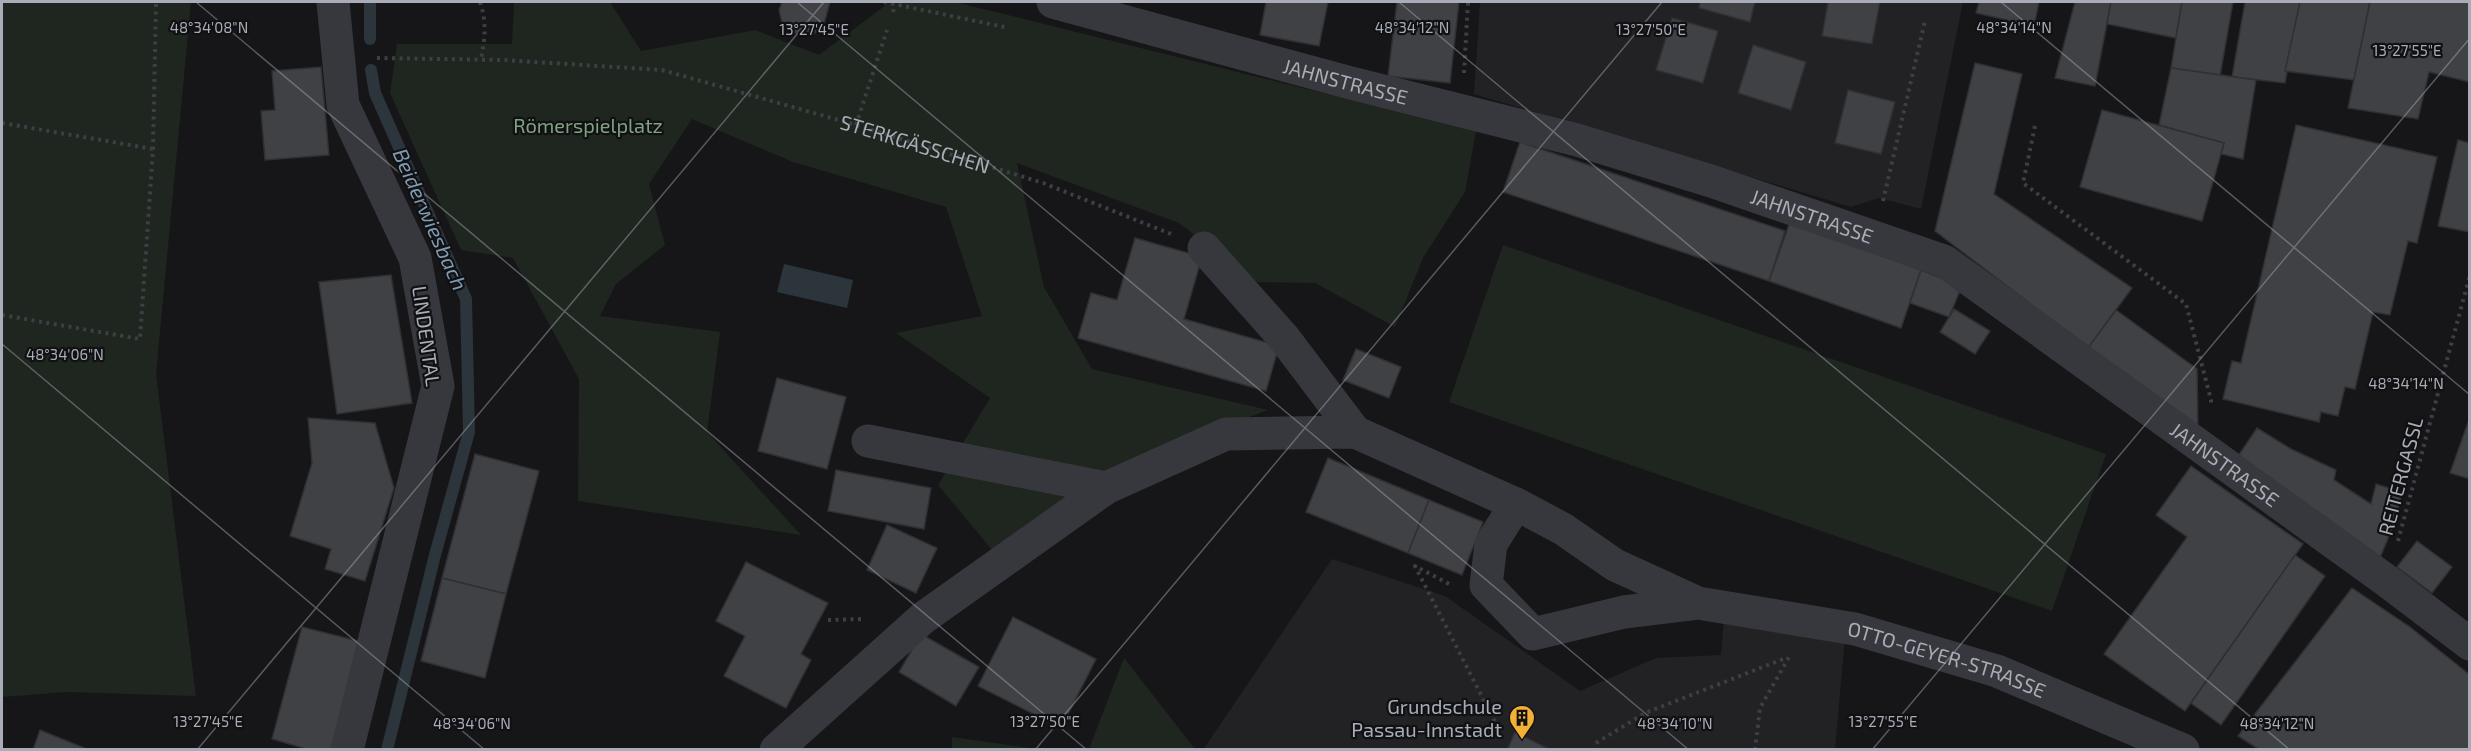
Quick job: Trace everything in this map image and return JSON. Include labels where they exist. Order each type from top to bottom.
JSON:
[{"type":"street","name":"LINDENTAL","points":[[333,2],[343,105],[415,258],[438,386],[347,750]]},
{"type":"street","name":"JAHNSTRASSE","points":[[1053,2],[1347,82],[1577,140],[1711,181],[1944,261],[2387,580],[2469,644]]},
{"type":"street","points":[[1204,248],[1284,338],[1355,432]]},
{"type":"street","points":[[776,750],[923,618],[1106,488],[1226,434],[1355,432]]},
{"type":"street","name":"OTTO-GEYER-STRASSE","points":[[1355,432],[1516,504],[1563,529],[1615,565],[1698,603],[1855,629],[1986,668],[2183,750]]},
{"type":"street","points":[[868,441],[1106,488]]},
{"type":"street","points":[[1486,585],[1491,544],[1516,504]]},
{"type":"street","name":"OTTO-GEYER-STRASSE","points":[[1486,585],[1533,634],[1624,612],[1698,603]]},
{"type":"path","points":[[2,315],[140,339],[153,149],[156,2]]},
{"type":"path","points":[[480,2],[485,16],[486,38],[482,60]]},
{"type":"path","points":[[884,2],[1009,28]]},
{"type":"path","points":[[1461,110],[1468,2]]},
{"type":"path","points":[[893,12],[895,6]]},
{"type":"path","points":[[1875,237],[1925,21]]},
{"type":"path","points":[[856,125],[887,30]]},
{"type":"path","name":"STERKGÄSSCHEN","points":[[381,59],[482,60],[662,70],[856,125],[1043,183],[1204,248]]},
{"type":"path","points":[[2,123],[153,149]]},
{"type":"path","points":[[2035,126],[2023,183],[2186,304],[2211,399],[2211,453]]},
{"type":"path","name":"REITERGASSL","points":[[2387,580],[2469,275]]},
{"type":"path","points":[[1486,585],[1452,585],[1415,566],[1496,724]]},
{"type":"path","points":[[1596,743],[1645,713],[1789,657],[1800,658]]},
{"type":"path","points":[[1755,750],[1760,708],[1789,657]]},
{"type":"shaded area","points":[[1480,2],[1963,2],[1921,209],[1879,198],[1851,207],[1474,94]]},
{"type":"shaded area","points":[[784,264],[853,280],[847,308],[777,292]]},
{"type":"shaded area","points":[[1332,559],[1445,596],[1580,691],[1656,658],[1721,655],[1724,619],[1845,638],[1835,749],[1203,750]]},
{"type":"green space","points":[[2,2],[191,2],[156,374],[196,696],[67,692],[2,697]]},
{"type":"green space","name":"Römerspielplatz","points":[[514,2],[610,2],[641,51],[755,30],[819,55],[890,2],[955,2],[1476,131],[1465,192],[1423,258],[1395,327],[1315,283],[1257,282],[1179,223],[1017,163],[1044,287],[1092,369],[1268,410],[1122,464],[993,551],[938,485],[990,398],[896,333],[982,316],[946,207],[793,162],[692,119],[649,184],[665,245],[616,284],[600,316],[720,332],[707,432],[801,535],[578,501],[579,379],[513,258],[461,250],[390,93],[397,44],[512,44]]},
{"type":"green space","points":[[1503,245],[2106,454],[2052,611],[1449,402]]},
{"type":"green space","points":[[1124,658],[1195,749],[1089,749]]},
{"type":"green space","points":[[952,737],[1037,749],[952,749]]},
{"type":"building","points":[[782,2],[830,2],[824,24],[815,33],[803,35],[791,32],[782,23],[779,10]]},
{"type":"building","points":[[1266,2],[1328,2],[1319,46],[1260,35]]},
{"type":"building","points":[[1397,2],[1459,2],[1450,83],[1388,76]]},
{"type":"building","points":[[1700,2],[1755,2],[1750,22],[1699,8]]},
{"type":"building","points":[[1828,2],[1880,2],[1872,44],[1822,36]]},
{"type":"building","points":[[1979,2],[2039,2],[2034,26],[1976,13]]},
{"type":"building","points":[[2075,2],[2111,2],[2095,86],[2055,78]]},
{"type":"building","points":[[2111,2],[2182,2],[2176,38],[2107,24]]},
{"type":"building","points":[[2182,2],[2233,2],[2220,76],[2171,68]]},
{"type":"building","points":[[2245,2],[2300,2],[2285,83],[2232,77]]},
{"type":"building","points":[[2300,2],[2370,2],[2354,80],[2285,71]]},
{"type":"building","points":[[2370,2],[2470,2],[2470,82],[2429,72],[2418,119],[2348,108]]},
{"type":"building","points":[[1672,18],[1718,31],[1703,83],[1656,70]]},
{"type":"building","points":[[1753,45],[1806,62],[1791,110],[1738,93]]},
{"type":"building","points":[[1975,63],[2022,74],[1994,194],[2132,288],[2088,348],[1935,231]]},
{"type":"building","points":[[321,67],[329,155],[265,160],[261,111],[275,110],[272,71]]},
{"type":"building","points":[[2171,68],[2256,80],[2243,159],[2221,154],[2224,143],[2159,125]]},
{"type":"building","points":[[1848,90],[1895,102],[1881,154],[1835,143]]},
{"type":"building","points":[[2102,110],[2224,143],[2202,221],[2080,187]]},
{"type":"building","points":[[2296,125],[2437,157],[2417,243],[2408,241],[2390,315],[2373,312],[2355,389],[2345,387],[2338,416],[2321,412],[2319,422],[2223,399],[2232,361],[2241,363]]},
{"type":"building","points":[[2458,140],[2470,143],[2470,232],[2438,226]]},
{"type":"building","points":[[1520,142],[1785,231],[1769,281],[1503,192]]},
{"type":"building","points":[[1790,222],[1921,270],[1901,328],[1769,281]]},
{"type":"building","points":[[1135,238],[1202,257],[1184,319],[1279,346],[1266,391],[1078,338],[1091,293],[1117,300]]},
{"type":"building","points":[[1921,270],[1962,286],[1949,317],[1910,303]]},
{"type":"building","points":[[391,275],[412,403],[337,414],[319,282]]},
{"type":"building","points":[[1954,309],[1990,331],[1975,354],[1940,332]]},
{"type":"building","points":[[2116,310],[2197,369],[2198,430],[2088,348]]},
{"type":"building","points":[[1356,349],[1401,367],[1389,398],[1343,380]]},
{"type":"building","points":[[777,378],[846,397],[827,469],[758,451]]},
{"type":"building","points":[[2470,417],[2470,479],[2450,473]]},
{"type":"building","points":[[308,418],[375,423],[394,488],[365,581],[325,569],[331,549],[290,536],[312,463]]},
{"type":"building","points":[[2257,428],[2291,449],[2336,470],[2334,480],[2371,504],[2376,484],[2402,492],[2395,521],[2380,558],[2234,462]]},
{"type":"building","points":[[475,454],[539,471],[506,594],[442,578]]},
{"type":"building","points":[[1328,458],[1429,500],[1408,553],[1306,512]]},
{"type":"building","points":[[2191,466],[2303,544],[2185,711],[2104,654],[2187,537],[2156,515]]},
{"type":"building","points":[[836,470],[931,488],[924,529],[828,511]]},
{"type":"building","points":[[1429,500],[1483,522],[1462,575],[1408,553]]},
{"type":"building","points":[[887,525],[937,548],[916,593],[867,570]]},
{"type":"building","points":[[2417,541],[2452,567],[2432,593],[2397,567]]},
{"type":"building","points":[[2295,555],[2325,576],[2221,725],[2191,703]]},
{"type":"building","points":[[746,562],[828,603],[801,654],[811,660],[786,708],[724,676],[745,636],[716,621]]},
{"type":"building","points":[[442,578],[506,594],[485,678],[421,661]]},
{"type":"building","points":[[2352,588],[2410,627],[2470,675],[2470,750],[2260,750],[2238,736]]},
{"type":"building","points":[[1013,617],[1096,659],[1061,728],[978,686]]},
{"type":"building","points":[[302,627],[362,642],[333,750],[310,750],[272,739]]},
{"type":"building","points":[[921,634],[979,667],[956,706],[899,672]]},
{"type":"building","points":[[40,730],[89,750],[33,750]]},
{"type":"building","name":"Grundschule Passau-Innstadt","points":[[1515,732],[1551,750],[1507,750]]},
{"type":"waterway","name":"Beiderwiesbach","points":[[370,2],[370,39]]},
{"type":"waterway","name":"Beiderwiesbach","points":[[371,70],[375,93],[466,299],[469,432],[435,555],[387,750]]},
{"type":"place","name":"Grundschule Passau-Innstadt","points":[[1522,741]]}]
